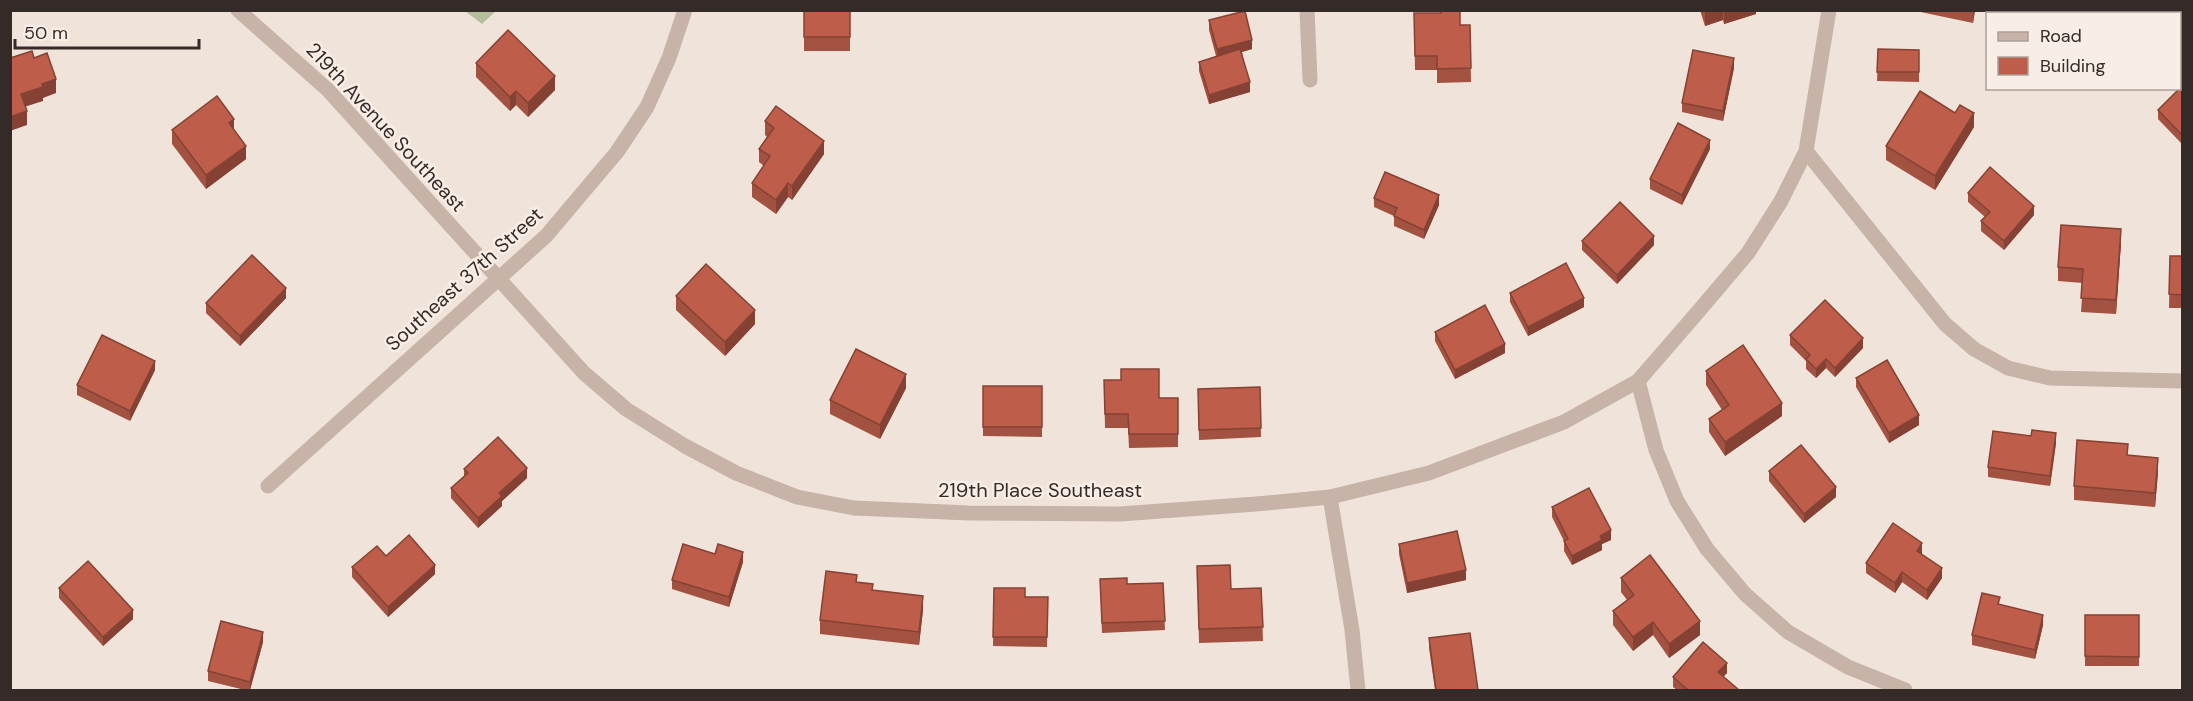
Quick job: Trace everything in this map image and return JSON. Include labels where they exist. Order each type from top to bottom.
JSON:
[{"type":"street","name":"219th Avenue Southeast","points":[[238,10],[327,90],[415,184],[497,279]]},
{"type":"street","name":"Southeast 37th Street","points":[[268,486],[546,236],[617,152],[646,107],[669,58],[685,10]]},
{"type":"street","points":[[1307,10],[1310,80]]},
{"type":"street","points":[[1829,10],[1806,151],[1781,201],[1748,253],[1638,381],[1656,450],[1677,501],[1707,549],[1745,594],[1788,632],[1848,667],[1905,690]]},
{"type":"street","points":[[1806,151],[1945,324],[1974,349],[2008,368],[2050,378],[2182,381]]},
{"type":"street","name":"219th Place Southeast","points":[[497,279],[585,373],[626,409],[685,446],[736,473],[797,497],[854,508],[969,513],[1120,514],[1330,496],[1429,473],[1502,447],[1564,422],[1638,381]]},
{"type":"street","points":[[1330,496],[1352,630],[1358,690]]},
{"type":"green space","points":[[465,11],[496,11],[482,24]]},
{"type":"building","points":[[804,10],[850,10],[850,37],[804,37]]},
{"type":"building","points":[[1441,10],[1460,10],[1460,25],[1470,25],[1471,68],[1437,69],[1437,56],[1415,56],[1414,13],[1441,13]]},
{"type":"building","points":[[1245,11],[1252,40],[1217,49],[1209,20]]},
{"type":"building","points":[[508,30],[555,76],[528,103],[516,91],[510,97],[476,63]]},
{"type":"building","points":[[1240,49],[1250,82],[1209,95],[1199,62]]},
{"type":"building","points":[[1878,49],[1919,50],[1919,72],[1877,72]]},
{"type":"building","points":[[1693,50],[1734,58],[1723,111],[1682,103]]},
{"type":"building","points":[[32,51],[34,58],[47,53],[56,79],[42,84],[43,87],[21,94],[27,111],[10,117],[10,58]]},
{"type":"building","points":[[2181,87],[2182,135],[2158,110],[2178,90],[2181,90]]},
{"type":"building","points":[[1920,91],[1955,113],[1960,105],[1974,113],[1935,176],[1886,146]]},
{"type":"building","points":[[217,96],[234,119],[229,123],[246,146],[206,175],[172,130]]},
{"type":"building","points":[[776,106],[824,141],[792,186],[788,183],[776,200],[752,183],[770,156],[759,149],[774,128],[765,121]]},
{"type":"building","points":[[1678,123],[1710,140],[1682,195],[1650,179]]},
{"type":"building","points":[[1990,167],[2034,206],[2004,241],[1981,221],[1990,212],[1968,193]]},
{"type":"building","points":[[1385,172],[1439,195],[1424,230],[1394,216],[1397,208],[1374,198]]},
{"type":"building","points":[[1620,202],[1654,236],[1617,275],[1582,241]]},
{"type":"building","points":[[2061,225],[2121,229],[2116,300],[2081,298],[2083,269],[2058,267]]},
{"type":"building","points":[[252,255],[286,288],[240,336],[206,303]]},
{"type":"building","points":[[2170,256],[2182,256],[2182,295],[2169,294]]},
{"type":"building","points":[[1566,263],[1584,298],[1528,327],[1510,293]]},
{"type":"building","points":[[706,264],[755,310],[725,342],[676,296]]},
{"type":"building","points":[[1825,300],[1863,338],[1835,368],[1826,359],[1816,369],[1806,359],[1810,355],[1790,335]]},
{"type":"building","points":[[1485,305],[1505,344],[1455,370],[1435,332]]},
{"type":"building","points":[[102,335],[155,361],[130,411],[77,385]]},
{"type":"building","points":[[1743,345],[1782,403],[1725,442],[1709,419],[1729,405],[1706,371]]},
{"type":"building","points":[[856,349],[906,374],[880,425],[830,400]]},
{"type":"building","points":[[1887,360],[1919,415],[1889,433],[1856,378]]},
{"type":"building","points":[[1121,369],[1159,369],[1159,398],[1178,398],[1178,434],[1129,434],[1128,414],[1105,414],[1104,380],[1121,380]]},
{"type":"building","points":[[983,386],[1042,386],[1042,427],[983,427]]},
{"type":"building","points":[[1260,387],[1261,428],[1199,430],[1198,389]]},
{"type":"building","points":[[2032,430],[2056,433],[2050,476],[1988,467],[1993,431],[2031,436]]},
{"type":"building","points":[[498,437],[527,468],[499,493],[502,496],[478,518],[451,488],[468,473],[464,469]]},
{"type":"building","points":[[2077,440],[2128,444],[2127,455],[2158,458],[2155,493],[2074,486]]},
{"type":"building","points":[[1801,445],[1836,487],[1804,514],[1769,471]]},
{"type":"building","points":[[1589,488],[1611,530],[1600,536],[1602,540],[1572,556],[1564,541],[1568,539],[1552,507]]},
{"type":"building","points":[[1893,523],[1922,543],[1917,551],[1942,568],[1927,590],[1902,572],[1895,583],[1866,563]]},
{"type":"building","points":[[1457,531],[1466,570],[1407,583],[1399,544]]},
{"type":"building","points":[[409,535],[435,565],[388,607],[352,567],[377,546],[386,556]]},
{"type":"building","points":[[683,544],[715,554],[718,544],[743,552],[729,597],[672,580]]},
{"type":"building","points":[[1650,555],[1700,621],[1669,644],[1653,622],[1633,637],[1613,611],[1634,595],[1621,578]]},
{"type":"building","points":[[88,561],[133,610],[103,637],[59,588]]},
{"type":"building","points":[[1230,565],[1231,589],[1261,588],[1263,627],[1199,629],[1197,566]]},
{"type":"building","points":[[826,571],[857,575],[856,582],[873,584],[872,590],[923,596],[919,632],[820,620]]},
{"type":"building","points":[[1127,578],[1127,584],[1163,583],[1165,621],[1102,623],[1100,579]]},
{"type":"building","points":[[994,588],[1025,588],[1025,597],[1048,597],[1047,637],[993,637]]},
{"type":"building","points":[[1982,593],[2000,597],[1998,604],[2043,615],[2035,650],[1972,635]]},
{"type":"building","points":[[2085,615],[2139,615],[2139,657],[2085,656]]},
{"type":"building","points":[[221,621],[263,632],[250,682],[208,671]]},
{"type":"building","points":[[1470,633],[1478,690],[1436,690],[1429,638]]},
{"type":"building","points":[[1703,642],[1727,663],[1718,672],[1739,690],[1688,690],[1673,677]]}]
